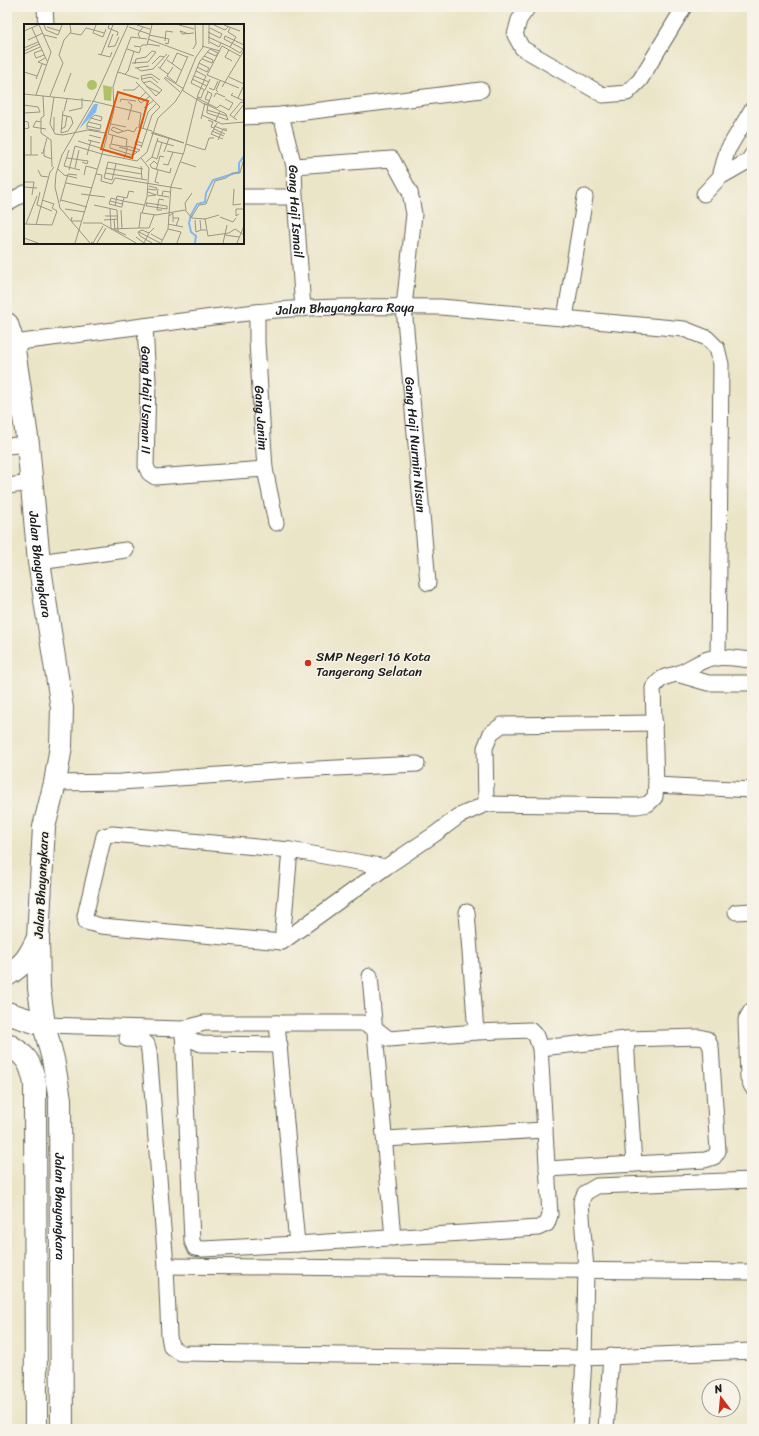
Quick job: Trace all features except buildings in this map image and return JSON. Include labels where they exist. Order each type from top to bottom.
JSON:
[{"type":"main road","name":"Jalan Bhayangkara","points":[[9,337],[18,445],[32,483],[39,562],[62,708],[61,746],[44,828],[38,938],[39,988],[44,1025],[53,1059],[60,1099],[62,1429]]},
{"type":"main road","points":[[7,975],[19,968],[30,956],[38,938]]},
{"type":"main road","points":[[7,1013],[44,1025]]},
{"type":"main road","name":"Jalan Bhayangkara","points":[[7,1044],[27,1058],[33,1072],[35,1084],[36,1429]]},
{"type":"street","points":[[45,7],[46,24]]},
{"type":"street","points":[[528,7],[519,20],[515,35],[522,48],[603,95],[627,93],[640,80],[684,7]]},
{"type":"street","points":[[244,117],[281,115],[481,90]]},
{"type":"street","points":[[720,177],[727,151],[752,109]]},
{"type":"street","name":"Gang Haji Ismail","points":[[281,115],[294,166],[303,309]]},
{"type":"street","points":[[704,194],[720,177],[748,161],[752,155]]},
{"type":"street","name":"Gang Haji Nurmin Nisun","points":[[294,166],[392,159],[410,192],[414,214],[404,307],[428,583]]},
{"type":"street","points":[[7,203],[24,194]]},
{"type":"street","points":[[244,197],[295,197]]},
{"type":"street","points":[[565,318],[585,197]]},
{"type":"street","name":"Jalan Bhayangkara Raya","points":[[9,337],[145,326],[257,312],[303,309],[441,307],[684,329],[707,338],[717,348],[721,364],[718,658]]},
{"type":"street","name":"Gang Janim","points":[[257,312],[257,342],[265,469],[276,523]]},
{"type":"street","name":"Gang Haji Usman II","points":[[145,326],[148,381],[146,466],[149,473],[155,477],[265,469]]},
{"type":"street","points":[[7,486],[32,483]]},
{"type":"street","points":[[39,562],[126,550]]},
{"type":"street","points":[[386,867],[290,850],[120,834],[104,836],[85,916],[86,922],[101,926],[282,942],[459,816],[486,804],[637,806],[648,804],[655,797],[656,785],[653,688],[665,676],[677,674],[708,659],[718,658],[752,660]]},
{"type":"street","points":[[677,674],[708,683],[752,683]]},
{"type":"street","points":[[486,804],[485,748],[491,733],[502,725],[655,723]]},
{"type":"street","points":[[54,783],[121,782],[277,771],[417,764]]},
{"type":"street","points":[[656,785],[752,790]]},
{"type":"street","points":[[282,942],[290,850]]},
{"type":"street","points":[[468,912],[476,1032]]},
{"type":"street","points":[[736,912],[752,912]]},
{"type":"street","points":[[370,976],[376,1029],[393,1238]]},
{"type":"street","points":[[752,1011],[750,1011],[746,1020],[748,1078],[752,1087]]},
{"type":"street","points":[[229,1022],[230,1045]]},
{"type":"street","points":[[44,1025],[183,1032],[204,1023],[362,1023],[376,1029],[389,1039],[476,1032],[530,1030],[536,1036],[540,1048],[550,1215],[547,1224],[538,1228],[393,1238],[203,1249],[195,1248],[192,1241],[183,1032]]},
{"type":"street","points":[[277,1023],[297,1244]]},
{"type":"street","points":[[183,1032],[201,1044],[280,1045]]},
{"type":"street","points":[[540,1048],[626,1039],[699,1037],[707,1039],[711,1047],[718,1151],[714,1157],[705,1160],[547,1169]]},
{"type":"street","points":[[127,1039],[141,1040],[147,1044],[149,1051],[166,1266],[169,1336],[171,1347],[181,1353],[584,1358],[752,1351]]},
{"type":"street","points":[[626,1039],[634,1164]]},
{"type":"street","points":[[385,1139],[545,1130]]},
{"type":"street","points":[[580,1429],[584,1358],[586,1270],[581,1202],[585,1193],[597,1186],[752,1180]]},
{"type":"street","points":[[166,1266],[752,1272]]},
{"type":"street","points":[[606,1429],[611,1356]]},
{"type":"place","name":"SMP Negeri 16 Kota Tangerang Selatan","points":[[308,663]]}]
